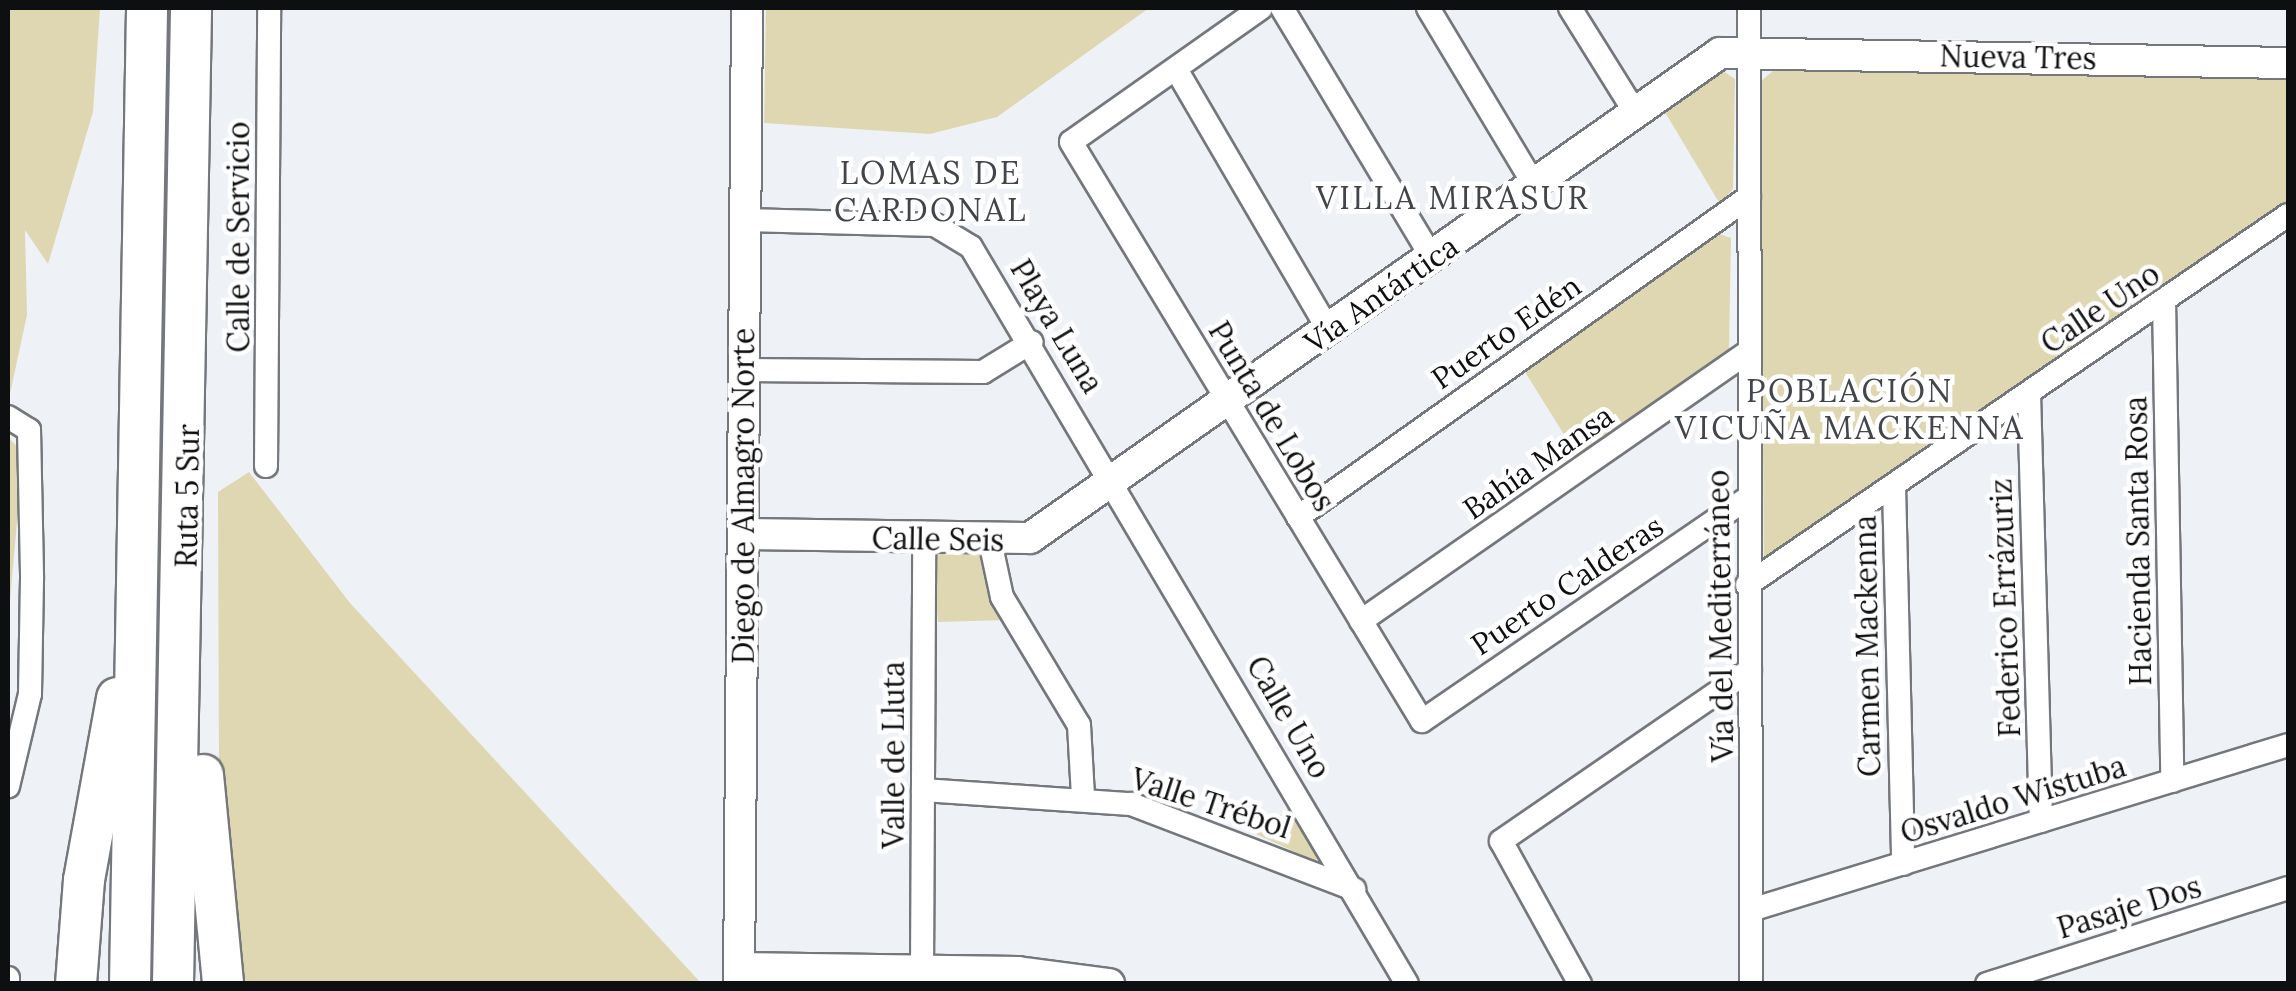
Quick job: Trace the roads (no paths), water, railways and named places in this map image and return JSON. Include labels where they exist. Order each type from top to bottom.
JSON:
[{"type":"highway","name":"Ruta 5 Sur","points":[[130,984],[146,386],[147,8]]},
{"type":"highway","name":"Ruta 5 Sur","points":[[174,984],[188,461],[191,8]]},
{"type":"highway","points":[[76,984],[90,835],[116,714],[146,386]]},
{"type":"highway","points":[[188,461],[210,922],[223,984]]},
{"type":"street","name":"Calle de Servicio","points":[[266,466],[270,8]]},
{"type":"street","name":"Diego de Almagro Norte","points":[[739,976],[747,8]]},
{"type":"street","points":[[1261,8],[1176,69],[1329,331]]},
{"type":"street","points":[[1282,8],[1433,259]]},
{"type":"street","points":[[1428,8],[1535,186]]},
{"type":"street","points":[[1570,8],[1635,112]]},
{"type":"street","name":"Vía del Mediterráneo","points":[[1749,8],[1746,499],[1754,909],[1751,984]]},
{"type":"street","name":"Vía Antártica","points":[[1117,482],[1712,56],[1748,52]]},
{"type":"street","name":"Nueva Tres","points":[[1748,52],[2288,63]]},
{"type":"street","name":"Punta de Lobos","points":[[1176,69],[1071,142],[1422,720]]},
{"type":"street","name":"Puerto Edén","points":[[1298,517],[1749,197]]},
{"type":"street","name":"Calle Uno","points":[[1747,585],[2288,215]]},
{"type":"street","name":"Playa Luna","points":[[745,220],[948,230],[981,259],[1117,482]]},
{"type":"street","name":"Hacienda Santa Rosa","points":[[2164,300],[2172,781]]},
{"type":"street","points":[[744,370],[983,372],[1032,342]]},
{"type":"street","name":"Bahía Mansa","points":[[1362,621],[1748,351]]},
{"type":"street","name":"Federico Errázuriz","points":[[2029,393],[2041,821]]},
{"type":"street","points":[[8,417],[29,430],[32,579],[30,694],[8,786]]},
{"type":"street","name":"Calle Uno","points":[[1117,482],[1407,984]]},
{"type":"street","name":"Calle Seis","points":[[744,534],[990,541],[1030,538],[1117,482]]},
{"type":"street","name":"Carmen Mackenna","points":[[1894,486],[1903,864]]},
{"type":"street","name":"Puerto Calderas","points":[[1422,720],[1746,499]]},
{"type":"street","name":"Valle de Lluta","points":[[922,971],[924,540]]},
{"type":"street","points":[[990,541],[1002,598],[1079,725],[1083,797]]},
{"type":"street","points":[[1580,984],[1501,841],[1750,670]]},
{"type":"street","name":"Osvaldo Wistuba","points":[[1754,909],[2288,745]]},
{"type":"street","name":"Valle Trébol","points":[[923,790],[1083,797],[1181,818],[1354,889]]},
{"type":"street","name":"Pasaje Dos","points":[[1987,984],[2288,888]]},
{"type":"street","points":[[739,976],[922,971],[1110,984]]},
{"type":"district","name":"LOMAS DE CARDONAL","points":[[931,192]]},
{"type":"district","name":"VILLA MIRASUR","points":[[1453,198]]},
{"type":"district","name":"POBLACIÓN VICUÑA MACKENNA","points":[[1850,410]]}]
